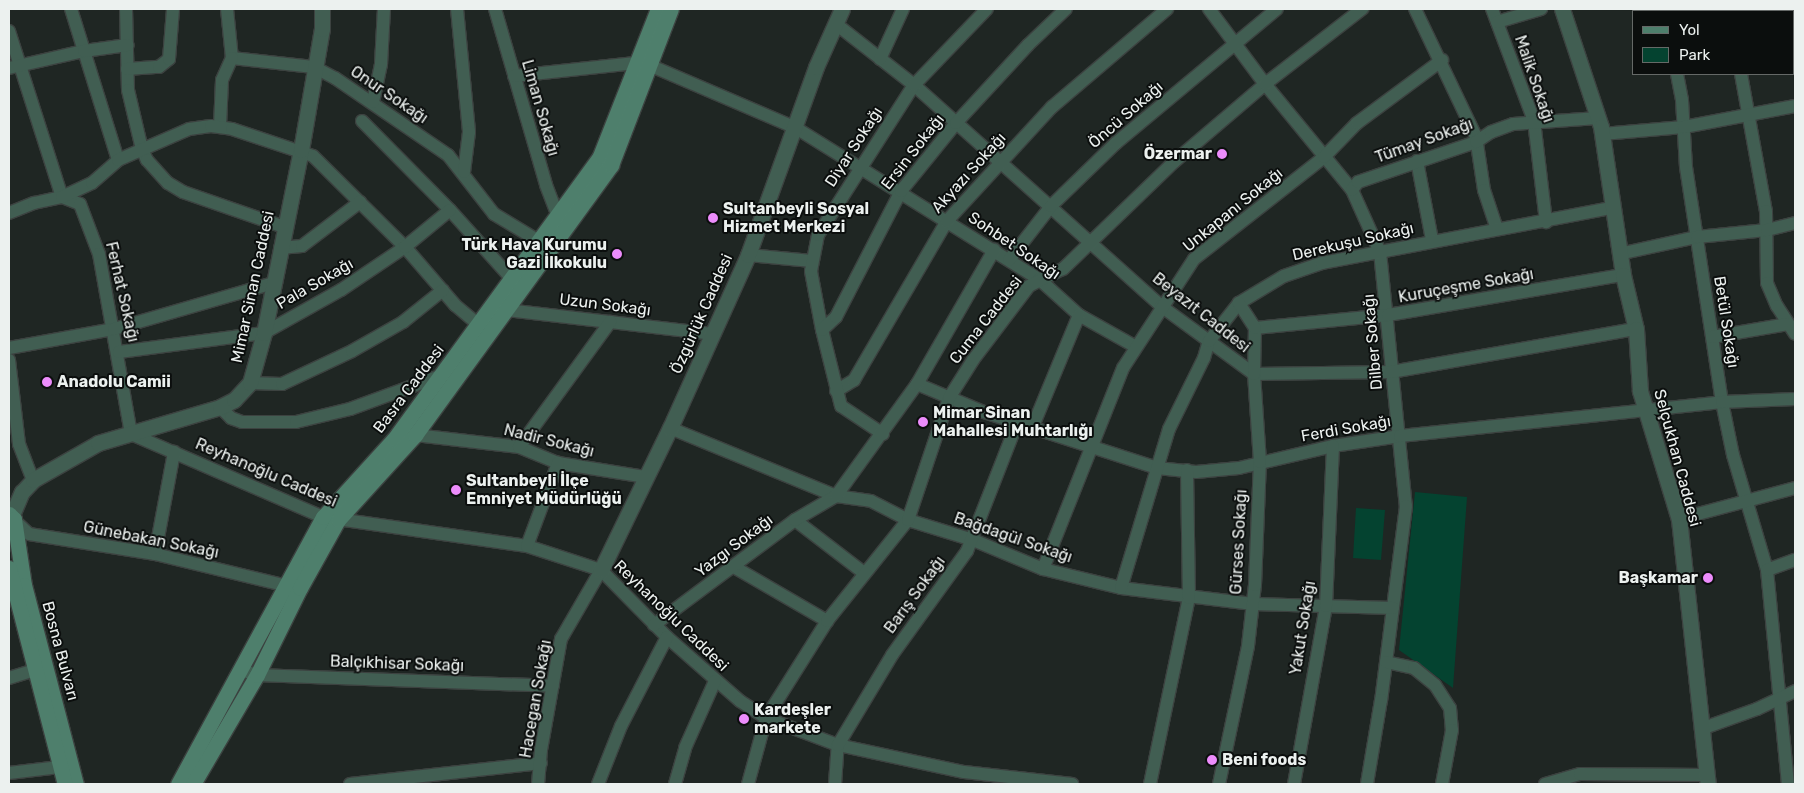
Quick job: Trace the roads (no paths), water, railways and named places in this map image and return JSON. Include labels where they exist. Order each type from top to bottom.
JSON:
[{"type":"main road","name":"Basra Caddesi","points":[[193,784],[257,675],[300,588],[338,520],[415,435],[500,306],[611,165],[658,9]]},
{"type":"main road","name":"Basra Caddesi","points":[[178,784],[240,670],[283,585],[322,517],[394,439],[479,325],[500,306],[511,278],[600,156],[642,64],[671,9]]},
{"type":"main road","name":"Bosna Bulvarı","points":[[11,521],[24,585],[76,784]]},
{"type":"main road","name":"Bosna Bulvarı","points":[[9,568],[11,588],[65,784]]},
{"type":"street","points":[[71,9],[118,160]]},
{"type":"street","points":[[126,9],[128,90],[142,149],[156,171],[183,192],[284,227]]},
{"type":"street","points":[[128,69],[159,67],[169,59],[173,9]]},
{"type":"street","points":[[220,126],[222,80],[232,58],[227,9]]},
{"type":"street","name":"Mimar Sinan Caddesi","points":[[11,521],[22,492],[32,480],[98,443],[220,407],[234,400],[250,383],[264,333],[301,150],[322,29],[322,9]]},
{"type":"street","points":[[373,102],[382,64],[384,9]]},
{"type":"street","points":[[457,9],[469,132],[464,172]]},
{"type":"street","name":"Liman Sokağı","points":[[495,9],[546,185],[558,216]]},
{"type":"street","name":"Özgürlük Caddesi","points":[[601,570],[670,428],[748,255],[796,128],[816,67],[842,9]]},
{"type":"street","points":[[880,59],[903,9]]},
{"type":"street","name":"Diyar Sokağı","points":[[822,330],[812,283],[812,261],[818,235],[859,166],[914,85],[987,9]]},
{"type":"street","name":"Akyazı Sokağı","points":[[836,391],[854,380],[947,221],[1052,107],[1167,9]]},
{"type":"street","name":"Dilber Sokağı","points":[[1209,9],[1236,42],[1265,84],[1352,190],[1380,252],[1388,316],[1390,372],[1400,436],[1406,506],[1386,662],[1366,784]]},
{"type":"street","name":"Öncü Sokağı","points":[[1009,260],[1051,206],[1116,144],[1277,9]]},
{"type":"street","name":"Cuma Caddesi","points":[[748,784],[766,718],[827,622],[908,520],[949,398],[973,360],[1023,293],[1040,279],[1063,269],[1093,243],[1175,161],[1265,84],[1362,9]]},
{"type":"street","points":[[1415,9],[1442,60],[1476,142],[1484,190],[1497,229]]},
{"type":"street","name":"Malik Sokağı","points":[[1492,9],[1534,121],[1546,222]]},
{"type":"street","points":[[1497,22],[1541,9]]},
{"type":"street","name":"Selçukhan Caddesi","points":[[1562,9],[1602,134],[1611,208],[1623,275],[1636,329],[1640,391],[1644,410],[1679,520],[1706,781]]},
{"type":"street","name":"Ersin Sokağı","points":[[822,330],[836,317],[901,191],[956,123],[1060,11]]},
{"type":"street","name":"Beyazıt Caddesi","points":[[836,24],[914,85],[1093,243],[1161,306],[1254,374],[1390,372],[1636,329]]},
{"type":"street","points":[[9,31],[14,66],[62,197]]},
{"type":"street","points":[[14,66],[84,51],[128,45]]},
{"type":"street","name":"Onur Sokağı","points":[[232,58],[314,67],[373,102],[448,155],[464,172],[494,214],[539,241]]},
{"type":"street","name":"Unkapanı Sokağı","points":[[1043,569],[1123,368],[1161,306],[1194,259],[1324,157],[1357,123],[1442,60]]},
{"type":"street","points":[[514,76],[642,64]]},
{"type":"street","name":"Sohbet Sokağı","points":[[642,64],[796,128],[901,191],[1040,279],[1079,315],[1136,347]]},
{"type":"street","name":"Betül Sokağı","points":[[1677,75],[1684,127],[1684,149],[1722,402],[1746,502],[1767,570],[1782,699],[1788,784]]},
{"type":"street","points":[[1712,337],[1792,329],[1767,283],[1767,230],[1741,75]]},
{"type":"street","points":[[1602,134],[1684,127],[1795,106]]},
{"type":"street","name":"Tümay Sokağı","points":[[1352,190],[1358,182],[1476,142],[1491,132],[1534,121],[1598,118]]},
{"type":"street","points":[[362,121],[450,210],[511,278]]},
{"type":"street","points":[[9,213],[34,203],[62,197],[92,183],[118,160],[189,129],[220,126],[301,150],[313,156],[405,247],[442,290],[479,325]]},
{"type":"street","points":[[1417,161],[1432,240]]},
{"type":"street","name":"Ferhat Sokağı","points":[[62,197],[80,204],[99,254],[119,352],[131,434]]},
{"type":"street","points":[[280,248],[302,246],[360,202]]},
{"type":"street","name":"Derekuşu Sokağı","points":[[1121,588],[1169,429],[1204,358],[1209,341],[1239,302],[1284,276],[1322,263],[1432,240],[1546,222],[1611,208]]},
{"type":"street","name":"Pala Sokağı","points":[[119,352],[264,333],[341,290],[405,247],[450,210]]},
{"type":"street","points":[[1620,254],[1697,237],[1767,230],[1795,223]]},
{"type":"street","points":[[836,496],[884,434],[918,384],[994,250]]},
{"type":"street","points":[[748,255],[812,261]]},
{"type":"street","name":"Kuruçeşme Sokağı","points":[[1255,328],[1388,316],[1623,275]]},
{"type":"street","points":[[9,348],[114,329],[273,283]]},
{"type":"street","points":[[250,383],[282,384],[344,355],[403,322],[442,290]]},
{"type":"street","points":[[1239,302],[1255,328]]},
{"type":"street","name":"Uzun Sokağı","points":[[500,306],[610,322],[713,334]]},
{"type":"street","points":[[1033,426],[1079,315]]},
{"type":"street","points":[[518,447],[610,322]]},
{"type":"street","name":"Gürses Sokağı","points":[[1218,784],[1248,646],[1252,604],[1260,462],[1254,374],[1255,328]]},
{"type":"street","points":[[822,330],[836,391],[845,410],[884,434]]},
{"type":"street","points":[[9,360],[19,444],[32,480]]},
{"type":"street","points":[[220,407],[231,418],[242,422],[296,422],[343,411],[440,376]]},
{"type":"street","name":"Ferdi Sokağı","points":[[918,384],[949,398],[1157,468],[1187,470],[1239,468],[1333,446],[1400,436],[1722,402],[1795,399]]},
{"type":"street","name":"Barış Sokağı","points":[[835,784],[838,746],[892,655],[972,540],[1018,421]]},
{"type":"street","name":"Bağdagül Sokağı","points":[[670,428],[836,496],[871,501],[908,520],[972,540],[1043,569],[1121,588],[1188,598],[1252,604],[1393,608]]},
{"type":"street","name":"Reyhanoğlu Caddesi","points":[[131,434],[322,517],[527,546],[601,570],[654,625],[715,681],[766,718],[838,746],[964,778],[1072,784]]},
{"type":"street","name":"Nadir Sokağı","points":[[415,435],[518,447],[558,464],[645,477]]},
{"type":"street","name":"Yakut Sokağı","points":[[1294,784],[1326,606],[1333,446]]},
{"type":"street","points":[[155,554],[174,452]]},
{"type":"street","points":[[527,546],[558,464]]},
{"type":"street","points":[[1150,784],[1188,598],[1187,470]]},
{"type":"street","points":[[1679,520],[1795,488]]},
{"type":"street","name":"Yazgı Sokağı","points":[[654,625],[795,520],[836,496]]},
{"type":"street","points":[[795,520],[864,573]]},
{"type":"street","name":"Günebakan Sokağı","points":[[11,521],[29,534],[155,554],[283,585]]},
{"type":"street","points":[[1767,570],[1795,560]]},
{"type":"street","points":[[734,567],[827,622]]},
{"type":"street","name":"Hacegan Sokağı","points":[[538,784],[561,639],[601,570]]},
{"type":"street","points":[[598,784],[621,726],[667,637]]},
{"type":"street","points":[[1386,662],[1414,668],[1435,685],[1450,708],[1452,730],[1442,784]]},
{"type":"street","points":[[9,678],[35,670]]},
{"type":"street","name":"Balçıkhisar Sokağı","points":[[240,670],[257,675],[553,686]]},
{"type":"street","points":[[675,784],[686,748],[715,681]]},
{"type":"street","points":[[1701,729],[1782,699],[1795,691]]},
{"type":"street","points":[[350,784],[442,780],[541,763]]},
{"type":"street","points":[[9,773],[60,767]]},
{"type":"street","points":[[1545,784],[1580,774],[1706,781]]},
{"type":"place","name":"Özermar","points":[[1222,154]]},
{"type":"place","name":"Sultanbeyli Sosyal Hizmet Merkezi","points":[[713,218]]},
{"type":"place","name":"Türk Hava Kurumu Gazi İlkokulu","points":[[617,254]]},
{"type":"place","name":"Anadolu Camii","points":[[47,382]]},
{"type":"place","name":"Mimar Sinan Mahallesi Muhtarlığı","points":[[923,422]]},
{"type":"place","name":"Sultanbeyli İlçe Emniyet Müdürlüğü","points":[[456,490]]},
{"type":"place","name":"Başkamar","points":[[1708,578]]},
{"type":"place","name":"Kardeşler markete","points":[[744,719]]},
{"type":"place","name":"Beni foods","points":[[1212,760]]}]
